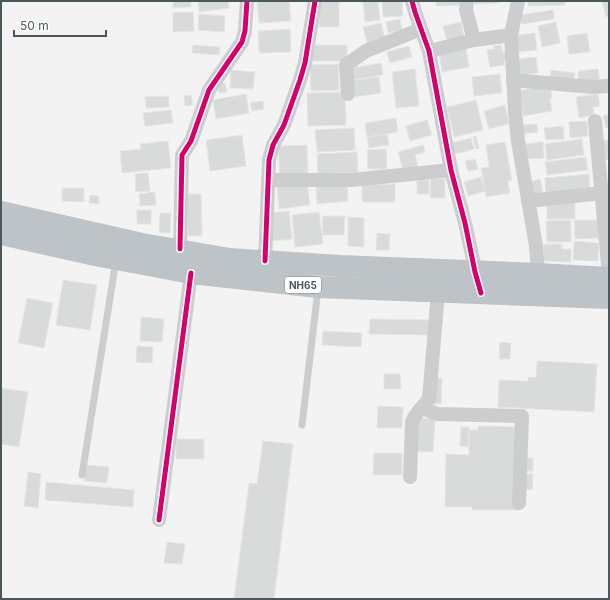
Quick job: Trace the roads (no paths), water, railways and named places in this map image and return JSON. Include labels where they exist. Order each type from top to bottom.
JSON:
[{"type":"highway","name":"NH65","points":[[1,212],[142,244],[180,249],[230,259],[340,266],[609,278]]},
{"type":"highway","name":"NH65","points":[[1,234],[116,259],[191,273],[318,287],[609,298]]},
{"type":"street","points":[[180,249],[182,155],[191,141],[209,90],[242,42],[245,31],[247,1]]},
{"type":"street","points":[[265,261],[270,153],[284,125],[305,63],[315,1]]},
{"type":"street","points":[[412,1],[429,51],[451,170],[481,293]]},
{"type":"street","points":[[467,1],[466,10],[474,40]]},
{"type":"street","points":[[518,1],[511,35],[513,80],[518,141],[536,246],[538,274]]},
{"type":"street","points":[[348,94],[346,65],[366,51],[421,29]]},
{"type":"street","points":[[429,51],[474,40],[511,35]]},
{"type":"street","points":[[513,80],[592,87],[609,86]]},
{"type":"street","points":[[595,121],[605,168],[602,192],[609,275]]},
{"type":"street","points":[[268,180],[351,180],[451,170]]},
{"type":"street","points":[[528,201],[602,192]]},
{"type":"street","points":[[159,520],[191,273]]},
{"type":"street","points":[[410,477],[412,422],[414,417],[429,400],[438,292]]},
{"type":"street","points":[[422,408],[437,414],[522,416],[519,503]]},
{"type":"lane","points":[[82,475],[116,259]]},
{"type":"lane","points":[[302,426],[318,287]]}]
